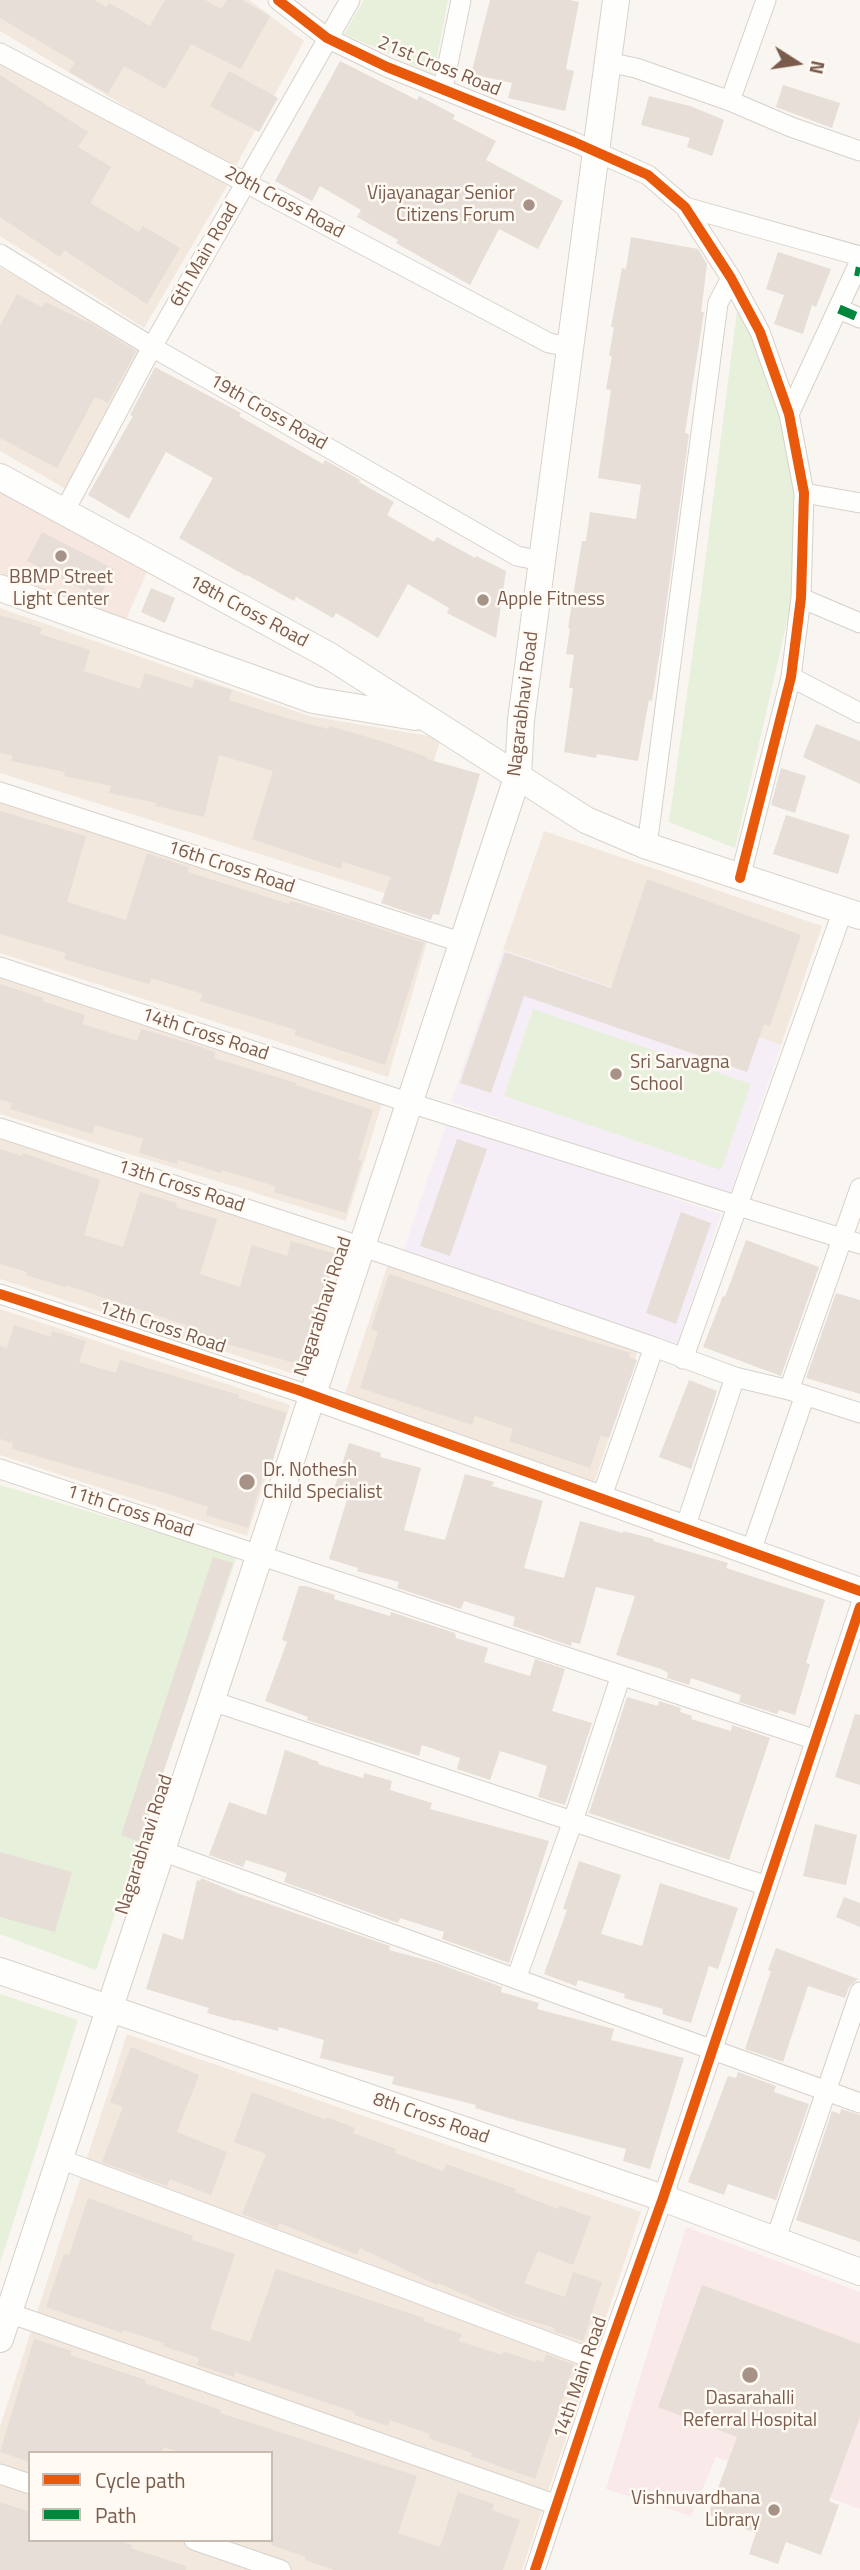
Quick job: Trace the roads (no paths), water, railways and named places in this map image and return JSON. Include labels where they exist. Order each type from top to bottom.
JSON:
[{"type":"main road","name":"Nagarabhavi Road","points":[[0,2339],[518,775],[521,720],[541,561],[617,0]]},
{"type":"main road","name":"18th Cross Road","points":[[0,477],[328,655],[518,775]]},
{"type":"main road","points":[[0,588],[313,700],[427,719]]},
{"type":"main road","points":[[518,775],[586,820],[647,846],[851,913]]},
{"type":"main road","points":[[313,1396],[860,1591]]},
{"type":"main road","name":"8th Cross Road","points":[[0,1971],[663,2198],[860,2272]]},
{"type":"street","name":"21st Cross Road","points":[[278,0],[327,38],[387,67],[648,175],[685,207]]},
{"type":"street","name":"6th Main Road","points":[[64,512],[152,347],[350,0]]},
{"type":"street","points":[[443,88],[461,0]]},
{"type":"street","points":[[730,101],[766,0]]},
{"type":"street","name":"20th Cross Road","points":[[0,53],[549,343],[570,348]]},
{"type":"street","points":[[607,62],[636,68],[730,101],[791,127],[860,151]]},
{"type":"street","points":[[685,207],[859,265],[839,309],[831,319],[789,414]]},
{"type":"street","points":[[685,207],[731,278],[760,332],[789,414],[804,493],[801,598],[791,677],[740,877]]},
{"type":"street","name":"19th Cross Road","points":[[0,254],[152,347],[517,556],[541,561]]},
{"type":"street","points":[[647,846],[718,303],[731,278]]},
{"type":"street","points":[[839,309],[860,318]]},
{"type":"street","points":[[804,493],[860,503]]},
{"type":"street","points":[[801,598],[860,623]]},
{"type":"street","points":[[791,677],[860,713]]},
{"type":"street","name":"16th Cross Road","points":[[0,792],[463,943]]},
{"type":"street","points":[[684,1359],[736,1206],[851,913]]},
{"type":"street","name":"14th Cross Road","points":[[0,967],[410,1103],[851,1242]]},
{"type":"street","name":"13th Cross Road","points":[[0,1128],[362,1247],[736,1377],[797,1392],[860,1413]]},
{"type":"street","points":[[751,1550],[797,1392],[851,1242],[860,1188]]},
{"type":"street","name":"12th Cross Road","points":[[0,1294],[313,1396]]},
{"type":"street","points":[[601,1499],[654,1347]]},
{"type":"street","points":[[685,1528],[736,1377]]},
{"type":"street","name":"11th Cross Road","points":[[0,1469],[816,1740]]},
{"type":"street","name":"14th Main Road","points":[[535,2570],[604,2363],[663,2198],[860,1607]]},
{"type":"street","points":[[516,1979],[573,1821],[621,1675]]},
{"type":"street","points":[[212,1701],[767,1886]]},
{"type":"street","points":[[162,1851],[860,2103]]},
{"type":"street","points":[[775,2241],[860,1992]]},
{"type":"street","points":[[60,2159],[604,2363]]},
{"type":"street","points":[[9,2313],[556,2505]]},
{"type":"street","points":[[0,2474],[28,2483]]},
{"type":"street","points":[[200,2542],[281,2570]]},
{"type":"place","name":"Vijayanagar Senior Citizens Forum","points":[[529,205]]},
{"type":"place","name":"BBMP Street Light Center","points":[[61,556]]},
{"type":"place","name":"Apple Fitness","points":[[483,600]]},
{"type":"place","name":"Sri Sarvagna School","points":[[616,1074]]},
{"type":"place","name":"Dr. Nothesh Child Specialist","points":[[247,1482]]},
{"type":"place","name":"Dasarahalli Referral Hospital","points":[[750,2375]]},
{"type":"place","name":"Vishnuvardhana Library","points":[[774,2510]]}]
